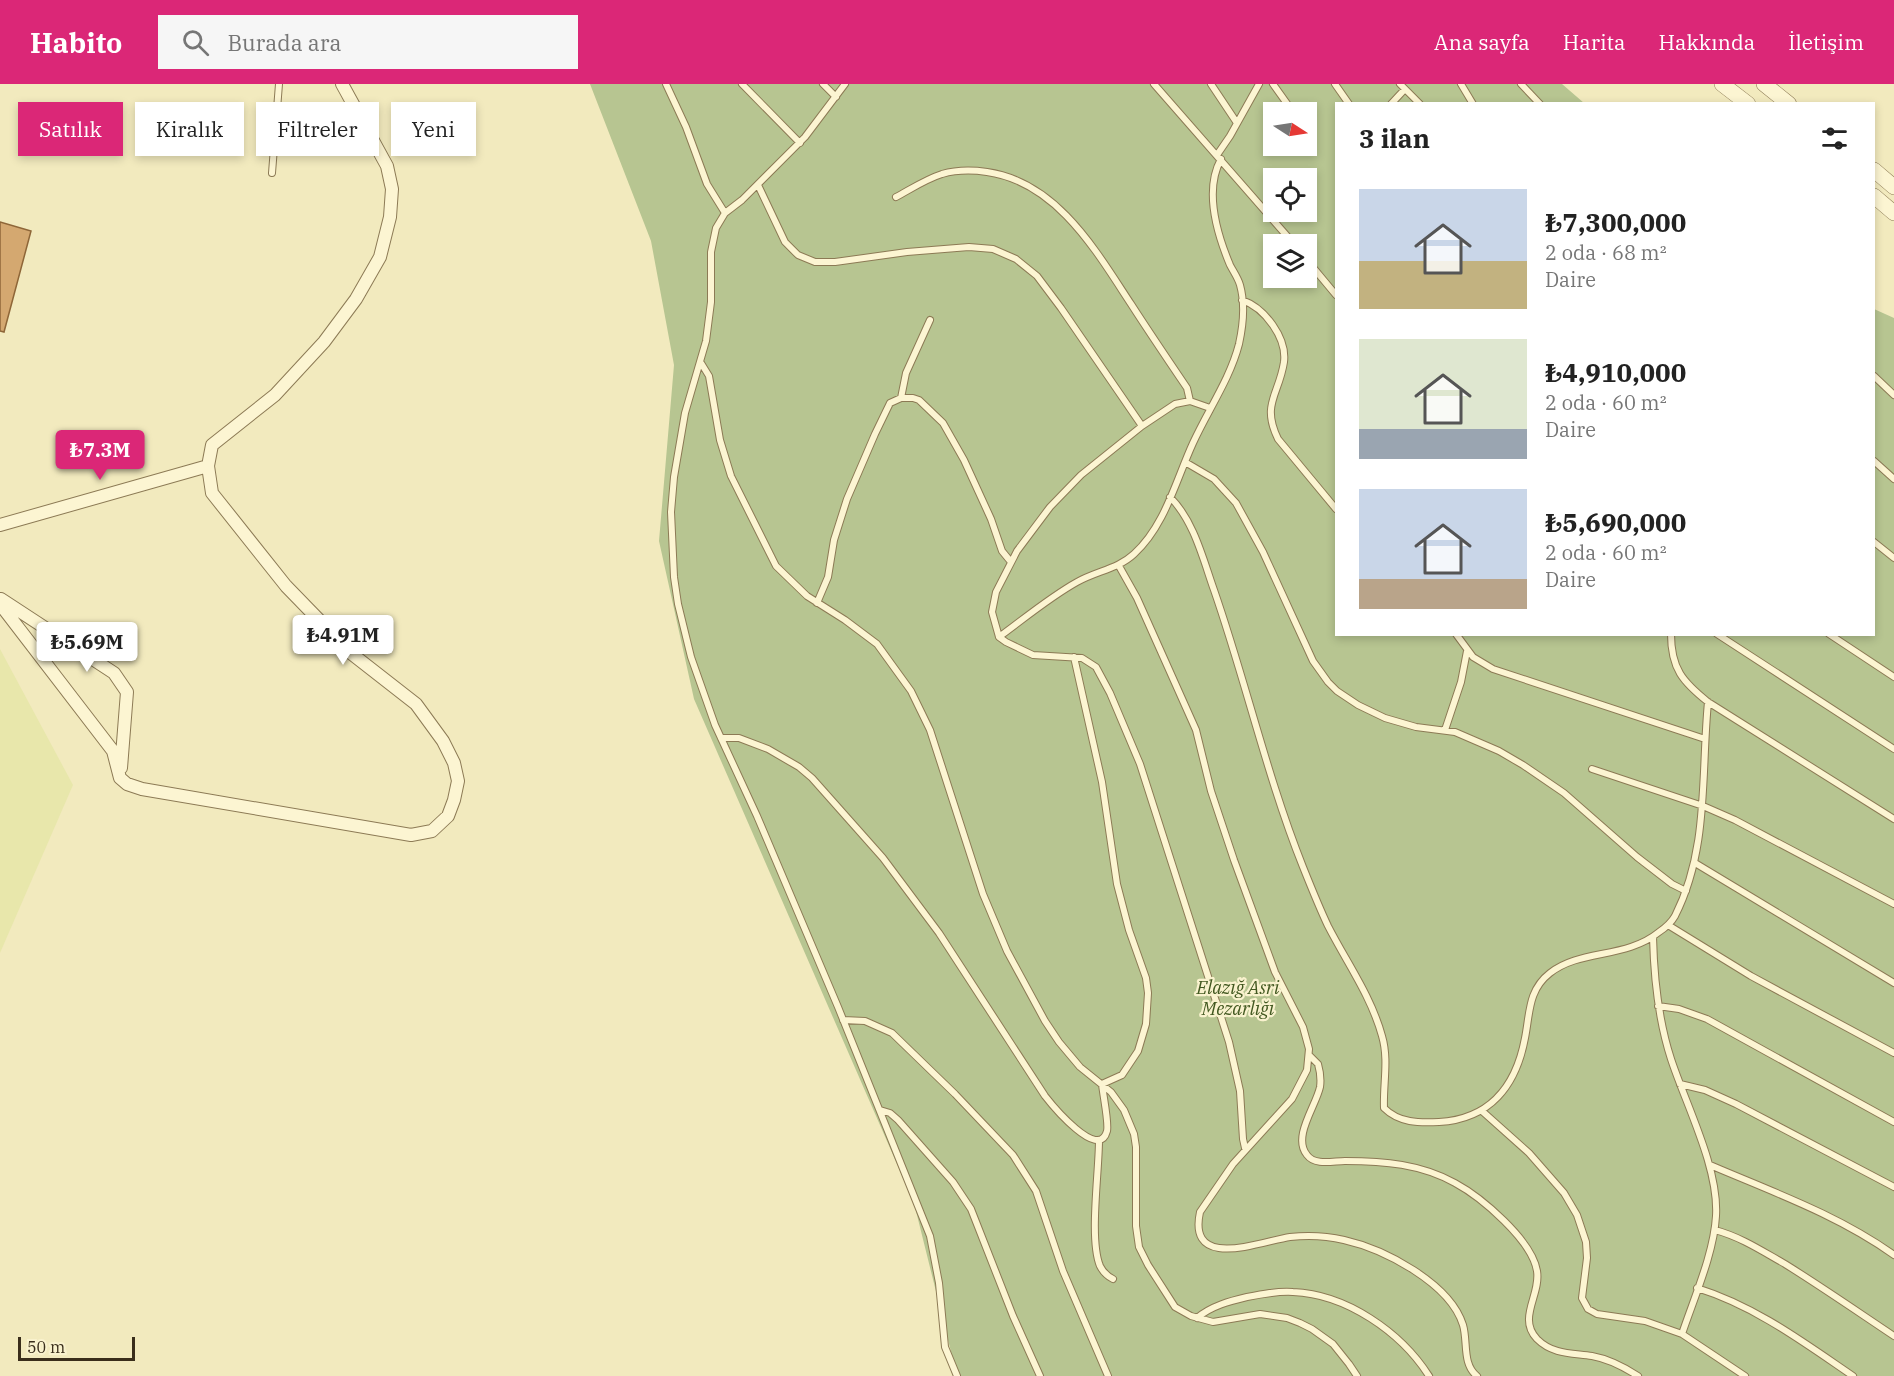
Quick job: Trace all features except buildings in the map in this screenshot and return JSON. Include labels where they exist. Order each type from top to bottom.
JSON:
[{"type":"street","points":[[0,604],[113,752],[120,778],[127,784],[142,789],[411,835],[432,831],[448,816],[458,781],[454,763],[443,741],[416,704],[352,654],[286,586],[212,493],[208,466],[212,445],[274,395],[324,342],[356,299],[380,257],[390,217],[392,189],[387,166],[342,84]]},
{"type":"street","points":[[1722,84],[1745,102]]},
{"type":"street","points":[[1764,84],[1786,102]]},
{"type":"street","points":[[1875,171],[1894,187]]},
{"type":"street","points":[[1875,197],[1894,213]]},
{"type":"street","points":[[0,525],[208,466]]},
{"type":"street","points":[[0,598],[114,673],[127,692],[120,778]]},
{"type":"lane","points":[[272,173],[279,84]]},
{"type":"lane","points":[[666,84],[686,127],[707,184],[724,213]]},
{"type":"lane","points":[[742,84],[800,143]]},
{"type":"lane","points":[[823,84],[836,98]]},
{"type":"lane","points":[[845,84],[800,143],[758,185],[724,213],[716,228],[711,252],[710,319],[701,363],[685,413],[679,443],[671,512],[671,545],[674,577],[684,631],[702,691],[843,1020],[930,1236],[939,1283],[945,1347],[957,1376]]},
{"type":"lane","points":[[1154,84],[1285,234]]},
{"type":"lane","points":[[1211,84],[1237,123]]},
{"type":"lane","points":[[999,637],[1078,581],[1119,566],[1134,555],[1155,528],[1170,497],[1239,344],[1243,316],[1240,284],[1223,247],[1215,217],[1213,201],[1215,171],[1219,157],[1259,84]]},
{"type":"lane","points":[[1273,84],[1286,102]]},
{"type":"lane","points":[[1335,84],[1348,102]]},
{"type":"lane","points":[[1461,84],[1472,102]]},
{"type":"lane","points":[[1521,84],[1538,102]]},
{"type":"lane","points":[[1392,102],[1402,86],[1418,102]]},
{"type":"lane","points":[[896,197],[942,174],[968,171],[1009,177],[1035,190],[1069,219],[1097,252],[1188,388],[1190,401]]},
{"type":"lane","points":[[758,185],[785,242],[798,255],[815,262],[835,262],[907,252],[969,247],[993,249],[1016,259],[1037,276],[1062,308],[1142,426]]},
{"type":"lane","points":[[1317,272],[1335,294]]},
{"type":"lane","points":[[1242,300],[1255,306],[1266,315],[1283,349],[1283,366],[1270,404],[1270,414],[1278,439],[1335,507]]},
{"type":"lane","points":[[901,398],[906,373],[930,320]]},
{"type":"lane","points":[[701,363],[709,376],[725,459],[737,493],[776,566],[797,588],[877,644],[911,691],[930,730],[983,894],[1007,951],[1059,1042],[1080,1067],[1102,1084],[1124,1110],[1134,1134],[1136,1147],[1137,1237],[1143,1257],[1175,1307],[1197,1318],[1213,1322],[1260,1314],[1293,1320],[1312,1329],[1333,1344],[1357,1376]]},
{"type":"lane","points":[[1875,377],[1894,395]]},
{"type":"lane","points":[[817,603],[828,577],[834,540],[848,499],[875,434],[891,403],[901,398],[919,400],[943,423],[964,460],[991,519],[1002,551],[1011,562]]},
{"type":"lane","points":[[1210,408],[1190,401],[1175,404],[1142,426],[1081,475],[1050,507],[1017,551],[996,592],[992,605],[993,620],[999,637],[1013,647],[1033,656],[1074,657],[1090,662],[1096,667],[1110,693],[1140,764],[1233,1058],[1240,1092],[1245,1148]]},
{"type":"lane","points":[[1185,462],[1214,479],[1236,504],[1268,562],[1313,661],[1328,682],[1347,698],[1386,718],[1416,727],[1445,730],[1464,735],[1499,751],[1546,779],[1582,806],[1637,857],[1672,884],[1686,891]]},
{"type":"lane","points":[[1875,462],[1894,479]]},
{"type":"lane","points":[[1170,497],[1186,518],[1203,559],[1222,612],[1276,794],[1304,869],[1329,927],[1362,984],[1382,1035],[1386,1058],[1383,1084],[1384,1108],[1390,1114],[1403,1120],[1433,1122],[1462,1120],[1482,1111],[1503,1092],[1516,1068],[1525,1038],[1530,1001],[1534,991],[1548,974],[1567,963],[1628,949],[1653,937],[1674,919],[1695,863],[1702,819],[1704,740],[1708,702]]},
{"type":"lane","points":[[1875,543],[1894,558]]},
{"type":"lane","points":[[1119,566],[1137,598],[1196,730],[1211,791],[1231,851],[1275,972],[1303,1027],[1309,1049],[1303,1080],[1292,1099],[1245,1148],[1215,1187],[1200,1212],[1198,1227],[1205,1241],[1217,1249],[1224,1250],[1293,1237],[1326,1237],[1358,1243],[1387,1256],[1426,1280],[1445,1295],[1452,1304],[1465,1333],[1470,1368],[1477,1376]]},
{"type":"lane","points":[[1457,636],[1467,651],[1482,664],[1493,669],[1704,740]]},
{"type":"lane","points":[[1671,636],[1673,658],[1680,675],[1708,702],[1894,819]]},
{"type":"lane","points":[[1720,636],[1894,749]]},
{"type":"lane","points":[[1832,636],[1894,677]]},
{"type":"lane","points":[[1445,730],[1461,682],[1467,651]]},
{"type":"lane","points":[[1074,657],[1102,782],[1117,884],[1129,930],[1146,978],[1148,993],[1146,1024],[1138,1051],[1122,1075],[1102,1084]]},
{"type":"lane","points":[[721,738],[739,738],[768,749],[791,762],[812,778],[883,858],[939,933],[1045,1096],[1077,1129],[1093,1141],[1099,1140],[1106,1134],[1102,1084]]},
{"type":"lane","points":[[1592,769],[1703,806],[1745,825],[1894,904]]},
{"type":"lane","points":[[1695,863],[1894,983]]},
{"type":"lane","points":[[1668,925],[1751,976],[1894,1053]]},
{"type":"lane","points":[[1653,937],[1658,1006],[1664,1032],[1680,1084],[1710,1165],[1716,1200],[1715,1230],[1682,1334]]},
{"type":"lane","points":[[1658,1006],[1679,1009],[1707,1019],[1894,1122]]},
{"type":"lane","points":[[843,1020],[865,1021],[892,1033],[1013,1155],[1035,1191],[1067,1280],[1108,1376]]},
{"type":"lane","points":[[1309,1055],[1318,1064],[1320,1086],[1302,1137],[1302,1148],[1309,1158],[1315,1161],[1402,1164],[1434,1173],[1459,1185],[1500,1217],[1525,1245],[1535,1261],[1538,1287],[1530,1307],[1528,1320],[1538,1340],[1560,1353],[1606,1360],[1638,1376]]},
{"type":"lane","points":[[1680,1084],[1705,1090],[1746,1109],[1894,1187]]},
{"type":"lane","points":[[880,1110],[890,1113],[898,1120],[953,1182],[971,1209],[1040,1376]]},
{"type":"lane","points":[[1482,1111],[1529,1153],[1564,1193],[1577,1215],[1586,1242],[1587,1258],[1582,1298],[1588,1309],[1597,1314],[1645,1321],[1682,1334],[1746,1376]]},
{"type":"lane","points":[[1099,1140],[1095,1233],[1099,1264],[1113,1279]]},
{"type":"lane","points":[[1710,1165],[1813,1209],[1870,1239],[1894,1255]]},
{"type":"lane","points":[[1715,1230],[1733,1235],[1753,1245],[1831,1293],[1894,1336]]},
{"type":"lane","points":[[1697,1288],[1731,1299],[1761,1314],[1853,1376]]},
{"type":"lane","points":[[1197,1318],[1220,1305],[1266,1294],[1292,1292],[1322,1296],[1352,1309],[1383,1328],[1409,1350],[1429,1376]]},
{"type":"shaded area","points":[[0,649],[73,785],[0,953]]},
{"type":"green space","name":"Elazığ Asri Mezarlığı","points":[[590,84],[1562,84],[1583,102],[1335,102],[1335,636],[1875,636],[1875,309],[1894,318],[1894,1376],[957,1376],[914,1203],[694,699],[659,541],[674,365],[651,241]]}]
